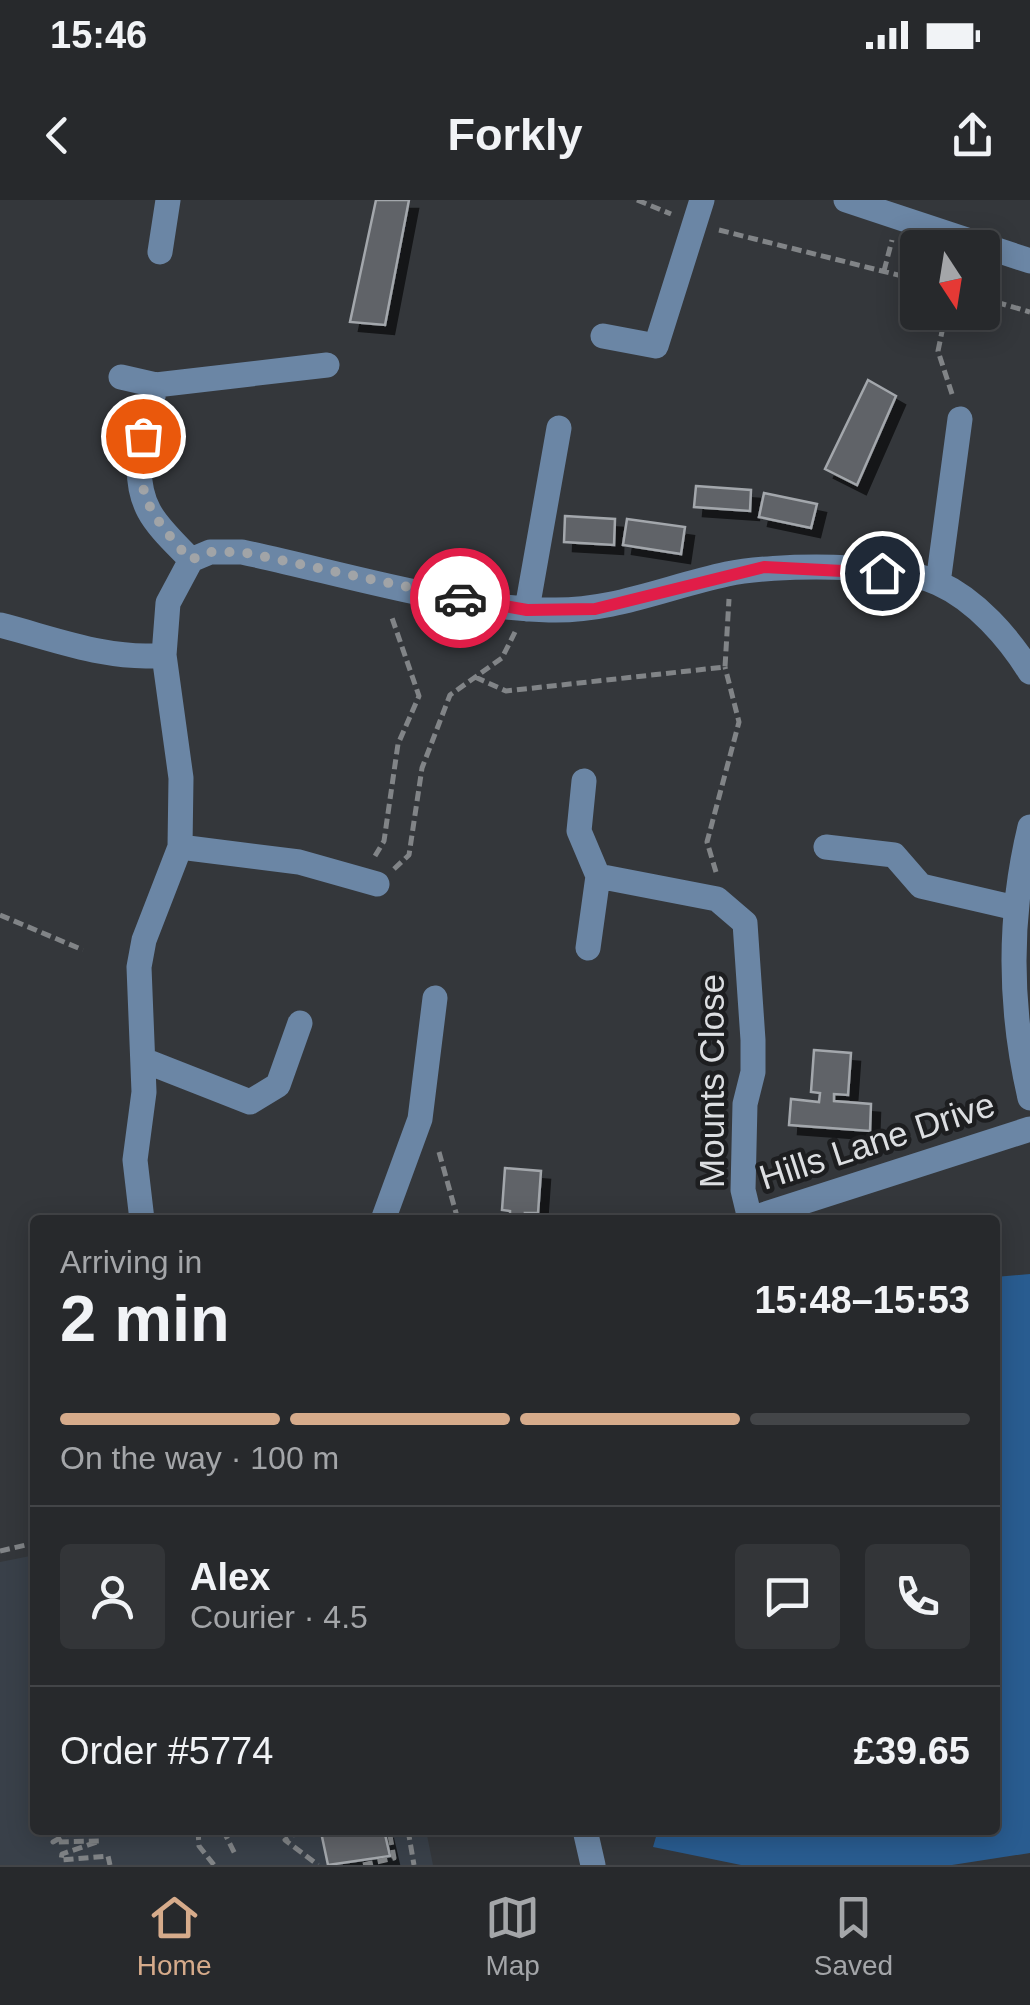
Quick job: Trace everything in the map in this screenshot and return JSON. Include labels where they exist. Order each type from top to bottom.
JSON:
[{"type":"street","points":[[160,252],[168,200]]},
{"type":"street","points":[[846,200],[1030,261]]},
{"type":"street","points":[[603,336],[656,346],[698,212]]},
{"type":"street","points":[[121,377],[156,385],[327,365]]},
{"type":"street","points":[[156,385],[139,464],[142,490],[149,512],[190,560]]},
{"type":"street","points":[[938,583],[960,418]]},
{"type":"street","points":[[527,610],[560,428]]},
{"type":"street","points":[[141,1215],[135,1160],[143,1060],[138,967],[144,940],[180,847],[181,778],[164,655],[168,602],[190,560],[210,552],[242,552],[527,610],[609,606],[764,567],[855,568],[938,583],[993,623],[1030,672]]},
{"type":"street","points":[[0,624],[96,650],[141,658],[164,655]]},
{"type":"street","points":[[584,781],[577,818],[598,876],[588,948]]},
{"type":"street","points":[[1030,827],[1016,908],[1014,1004],[1030,1098]]},
{"type":"street","points":[[180,847],[272,857],[378,884]]},
{"type":"street","points":[[826,847],[894,855],[921,886],[1016,908]]},
{"type":"street","points":[[598,876],[724,903]]},
{"type":"street","name":"Mounts Close","points":[[724,903],[745,923],[748,936],[753,1072],[745,1104],[743,1190],[747,1215]]},
{"type":"street","points":[[384,1215],[420,1118],[435,998]]},
{"type":"street","points":[[143,1060],[250,1102],[278,1086],[300,1023]]},
{"type":"street","name":"Hills Lane Drive","points":[[763,1215],[1030,1128]]},
{"type":"street","points":[[585,1835],[592,1865]]},
{"type":"path","points":[[637,200],[698,212],[900,274]]},
{"type":"path","points":[[1000,303],[1030,312]]},
{"type":"path","points":[[942,330],[938,351],[960,418]]},
{"type":"path","points":[[724,903],[708,842],[738,722],[725,667],[730,573]]},
{"type":"path","points":[[350,876],[374,858],[384,841],[398,744],[419,696],[378,581]]},
{"type":"path","points":[[378,884],[409,855],[422,768],[450,695],[502,658],[527,610]]},
{"type":"path","points":[[475,677],[506,690],[725,667]]},
{"type":"path","points":[[0,915],[84,950]]},
{"type":"path","points":[[439,1152],[457,1215]]},
{"type":"path","points":[[0,1551],[30,1544]]},
{"type":"path","points":[[66,1835],[54,1842],[100,1841],[62,1854],[61,1860],[108,1856],[110,1865]]},
{"type":"path","points":[[198,1835],[199,1846],[214,1865]]},
{"type":"path","points":[[226,1835],[236,1856]]},
{"type":"path","points":[[289,1835],[285,1840],[318,1865]]},
{"type":"path","points":[[363,1865],[394,1862],[391,1835]]},
{"type":"path","points":[[409,1835],[414,1865]]},
{"type":"shaded area","points":[[1030,1274],[1030,1853],[952,1865],[741,1865],[653,1847],[657,1835],[1000,1835],[1000,1277]]},
{"type":"shaded area","points":[[30,1556],[30,1835],[427,1835],[433,1865],[0,1865],[0,1562]]},
{"type":"building","points":[[376,200],[409,200],[385,325],[350,322]]},
{"type":"building","points":[[868,380],[896,396],[857,485],[825,469]]},
{"type":"building","points":[[696,486],[751,490],[750,511],[694,507]]},
{"type":"building","points":[[764,493],[817,504],[811,528],[759,517]]},
{"type":"building","points":[[565,516],[615,519],[614,545],[564,542]]},
{"type":"building","points":[[627,519],[685,527],[681,554],[623,545]]},
{"type":"building","points":[[814,1050],[851,1053],[848,1095],[834,1094],[834,1101],[871,1104],[870,1131],[789,1125],[791,1099],[819,1102],[820,1093],[811,1092]]},
{"type":"building","points":[[505,1168],[541,1171],[538,1213],[510,1215],[510,1211],[502,1210]]},
{"type":"building","points":[[322,1835],[385,1835],[390,1856],[328,1865]]},
{"type":"way so far","points":[[143,436],[139,464],[149,512],[190,560],[210,552],[242,552],[460,598]]},
{"type":"route","points":[[460,598],[527,610],[595,609],[637,601],[690,582],[764,567],[855,568],[882,573]]}]
